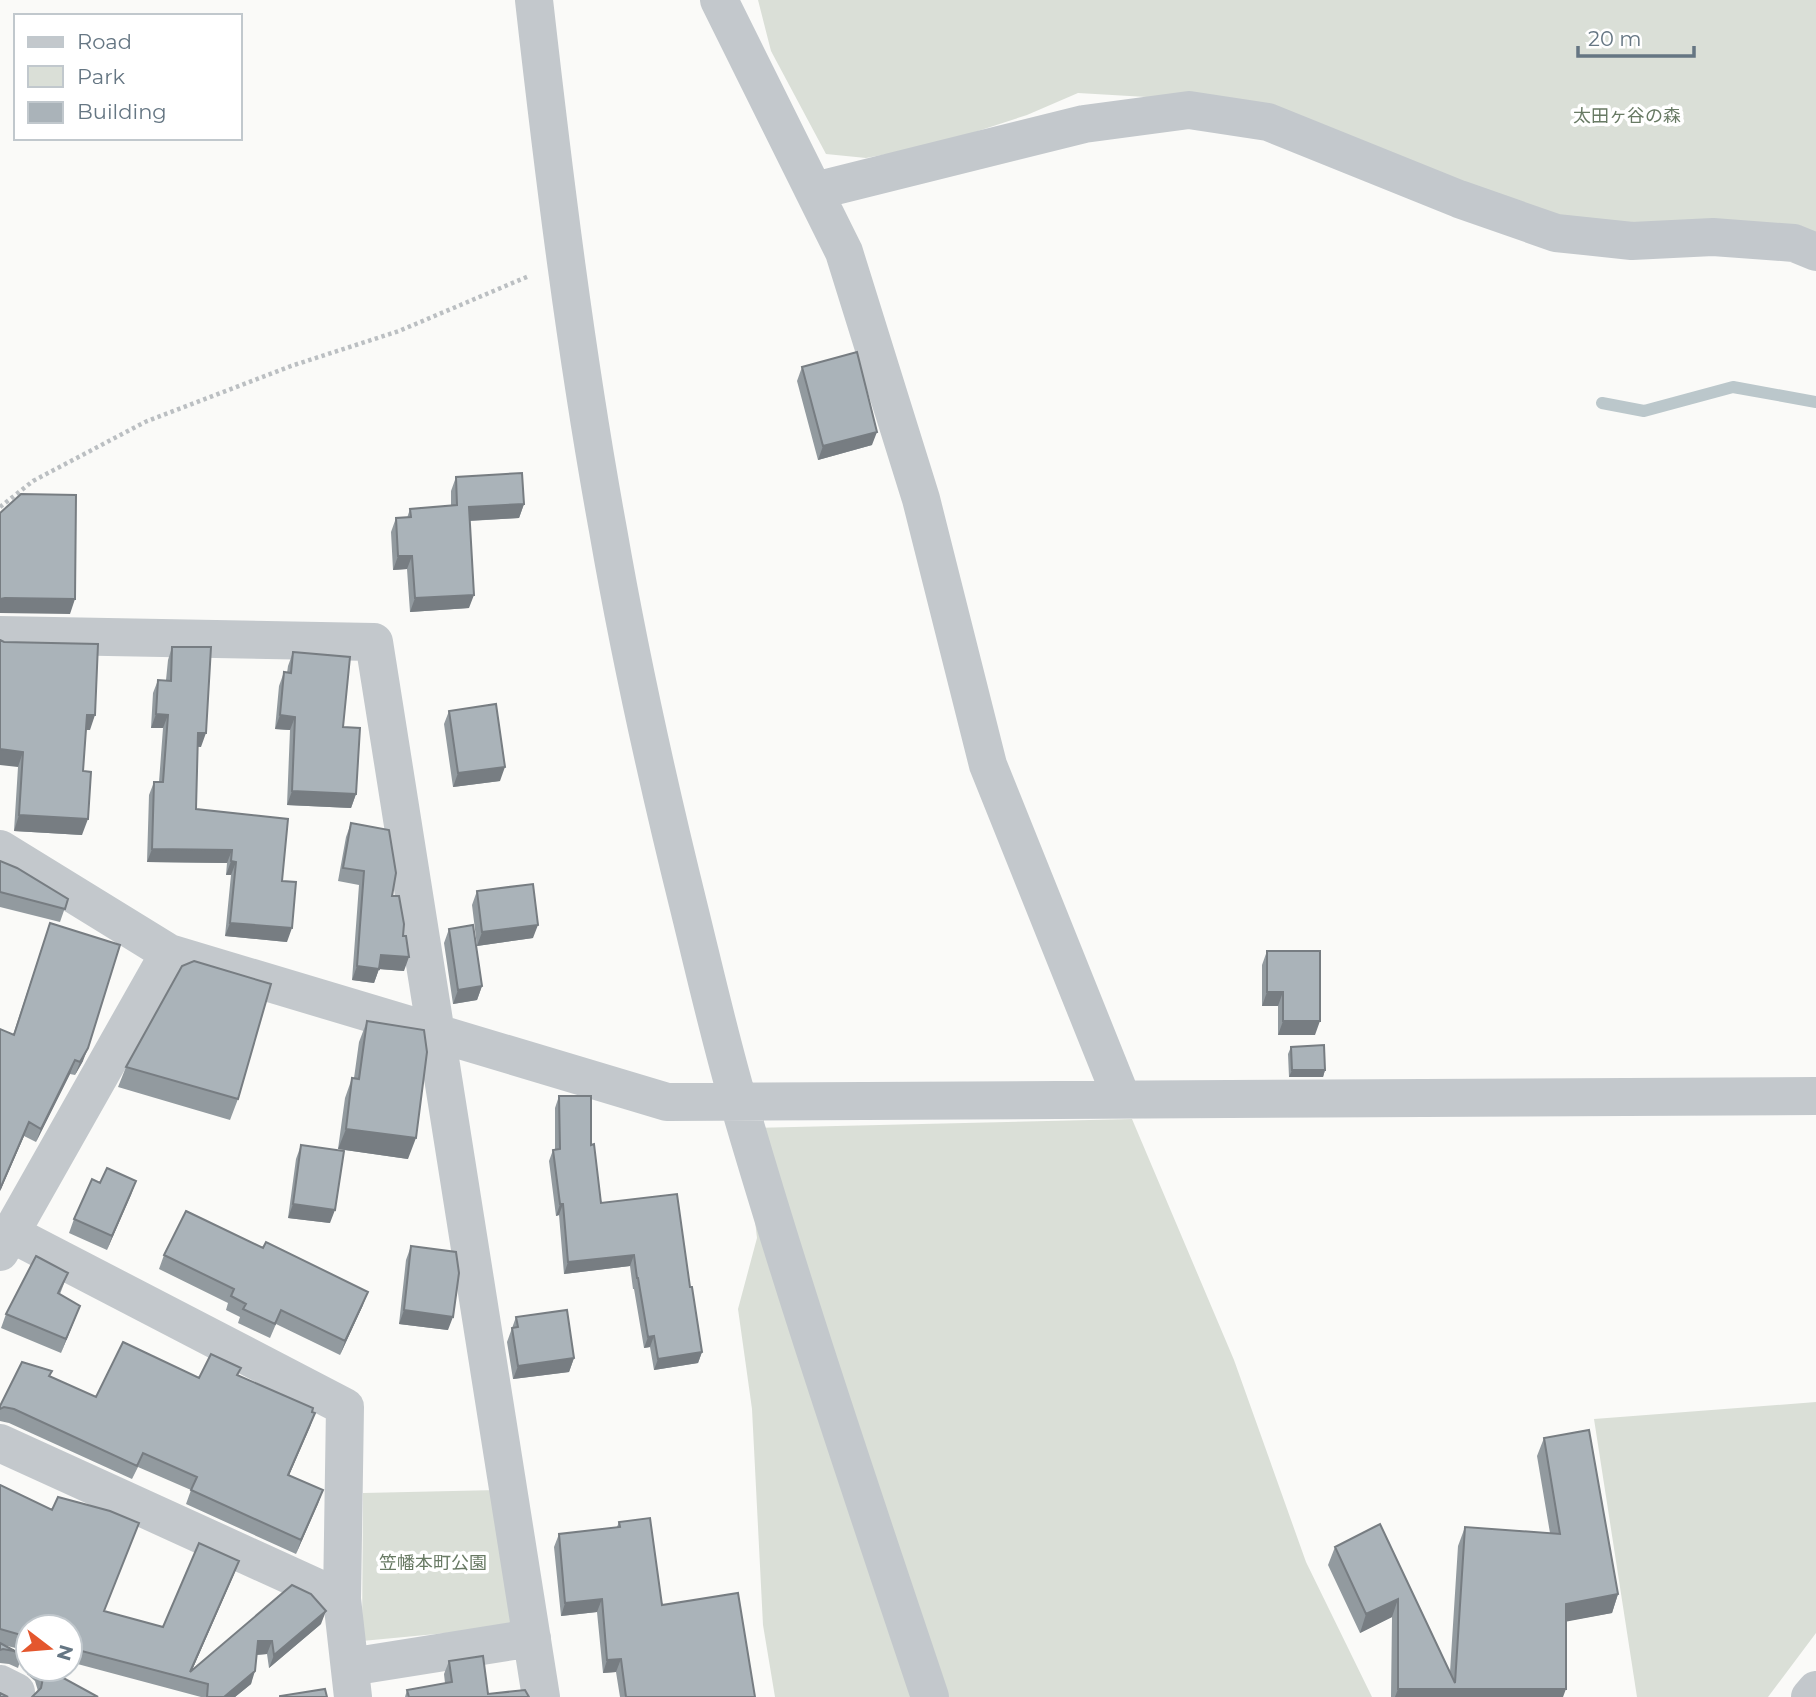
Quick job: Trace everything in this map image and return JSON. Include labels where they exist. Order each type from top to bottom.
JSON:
[{"type":"street","points":[[534,0],[565,261],[608,532],[657,777],[739,1102],[834,1411],[930,1697]]},
{"type":"street","points":[[719,0],[844,252],[921,499],[988,765],[1122,1099]]},
{"type":"street","points":[[815,191],[1084,124],[1189,110],[1268,122],[1459,199],[1556,233],[1632,241],[1713,237],[1794,243],[1816,252]]},
{"type":"street","points":[[0,635],[374,642],[541,1697]]},
{"type":"street","points":[[0,849],[169,953],[667,1102],[1816,1096]]},
{"type":"street","points":[[169,953],[5,1242],[345,1407],[342,1599],[352,1682],[532,1638]]},
{"type":"street","points":[[0,1443],[342,1599]]},
{"type":"street","points":[[1810,1697],[1816,1690]]},
{"type":"path","points":[[0,507],[33,481],[145,422],[291,366],[399,331],[565,261]]},
{"type":"green space","name":"太田ヶ谷の森","points":[[758,0],[1816,0],[1816,234],[1570,227],[1215,101],[1078,93],[1027,115],[935,145],[866,158],[826,154],[771,51]]},
{"type":"green space","points":[[1132,1119],[1234,1360],[1306,1562],[1372,1697],[775,1697],[763,1625],[752,1409],[738,1309],[757,1238],[750,1177],[752,1128]]},
{"type":"green space","points":[[1816,1402],[1816,1633],[1768,1697],[1637,1697],[1594,1419]]},
{"type":"green space","name":"笠幡本町公園","points":[[498,1490],[520,1626],[362,1641],[363,1493]]},
{"type":"building","points":[[857,352],[877,432],[823,446],[802,367]]},
{"type":"building","points":[[522,473],[524,504],[469,507],[474,595],[415,598],[412,556],[398,556],[396,518],[411,517],[410,509],[457,505],[456,477]]},
{"type":"building","points":[[21,494],[76,495],[75,599],[0,599],[0,513]]},
{"type":"building","points":[[0,640],[98,644],[95,715],[87,715],[83,771],[91,772],[88,819],[19,815],[23,752],[0,749]]},
{"type":"building","points":[[172,647],[211,647],[206,733],[198,733],[196,809],[288,819],[282,881],[296,882],[292,928],[230,923],[236,862],[231,861],[232,850],[152,849],[154,782],[163,782],[168,715],[156,714],[158,680],[171,681]]},
{"type":"building","points":[[293,652],[350,657],[343,727],[360,728],[356,794],[292,791],[295,717],[280,715],[284,672],[291,673]]},
{"type":"building","points":[[496,704],[505,767],[458,773],[449,711]]},
{"type":"building","points":[[351,823],[389,830],[396,873],[392,896],[399,896],[404,924],[403,936],[406,936],[409,957],[381,955],[379,969],[357,966],[364,871],[343,868]]},
{"type":"building","points":[[0,861],[17,868],[68,899],[65,909],[0,892]]},
{"type":"building","points":[[533,884],[538,925],[482,932],[477,891]]},
{"type":"building","points":[[50,923],[120,945],[88,1048],[80,1062],[75,1060],[41,1129],[29,1122],[0,1189],[0,1029],[14,1035]]},
{"type":"building","points":[[473,925],[482,986],[458,990],[449,929]]},
{"type":"building","points":[[1267,951],[1320,951],[1320,1021],[1283,1021],[1283,992],[1267,992]]},
{"type":"building","points":[[194,961],[271,984],[238,1099],[126,1067],[182,966]]},
{"type":"building","points":[[367,1021],[424,1030],[427,1052],[416,1138],[346,1129],[352,1078],[359,1079]]},
{"type":"building","points":[[1324,1045],[1325,1070],[1292,1070],[1291,1047]]},
{"type":"building","points":[[559,1096],[591,1096],[591,1145],[594,1144],[601,1203],[677,1194],[702,1352],[658,1359],[654,1336],[648,1337],[634,1255],[568,1262],[563,1204],[560,1204],[553,1150],[560,1149]]},
{"type":"building","points":[[301,1145],[344,1151],[335,1210],[293,1204]]},
{"type":"building","points":[[107,1168],[136,1181],[112,1236],[74,1219],[92,1179],[100,1183]]},
{"type":"building","points":[[186,1211],[263,1248],[266,1242],[368,1292],[345,1341],[281,1310],[275,1324],[243,1309],[246,1304],[231,1296],[234,1289],[164,1255]]},
{"type":"building","points":[[411,1246],[456,1252],[459,1273],[453,1317],[404,1310]]},
{"type":"building","points":[[36,1256],[68,1273],[58,1293],[80,1306],[66,1339],[6,1314]]},
{"type":"building","points":[[567,1310],[574,1358],[518,1366],[512,1328],[518,1327],[516,1317]]},
{"type":"building","points":[[123,1342],[199,1378],[211,1354],[241,1368],[237,1375],[313,1408],[312,1412],[315,1413],[288,1475],[323,1490],[301,1540],[191,1490],[197,1477],[143,1453],[137,1466],[14,1409],[0,1409],[22,1362],[52,1371],[49,1376],[96,1397]]},
{"type":"building","points":[[1589,1430],[1618,1594],[1566,1604],[1566,1689],[1398,1689],[1398,1599],[1366,1614],[1335,1547],[1380,1524],[1455,1683],[1465,1527],[1560,1534],[1544,1438]]},
{"type":"building","points":[[0,1485],[52,1510],[58,1497],[110,1511],[139,1523],[104,1611],[163,1627],[199,1543],[239,1561],[190,1672],[292,1585],[311,1594],[326,1611],[274,1655],[272,1641],[258,1641],[255,1671],[224,1697],[207,1697],[208,1684],[84,1652],[84,1613],[14,1613],[14,1633],[0,1629]]},
{"type":"building","points":[[650,1518],[662,1605],[738,1593],[755,1697],[626,1697],[621,1659],[607,1660],[602,1599],[565,1603],[559,1534],[620,1527],[619,1522]]},
{"type":"building","points":[[0,1643],[14,1651],[3,1649],[0,1650]]},
{"type":"building","points":[[483,1656],[488,1694],[525,1690],[529,1697],[409,1697],[407,1690],[452,1682],[449,1661]]},
{"type":"building","points":[[42,1683],[72,1683],[98,1697],[32,1697]]},
{"type":"building","points":[[325,1689],[327,1697],[280,1697],[280,1696]]},
{"type":"waterway","points":[[1602,403],[1644,411],[1733,387],[1816,402]]}]
